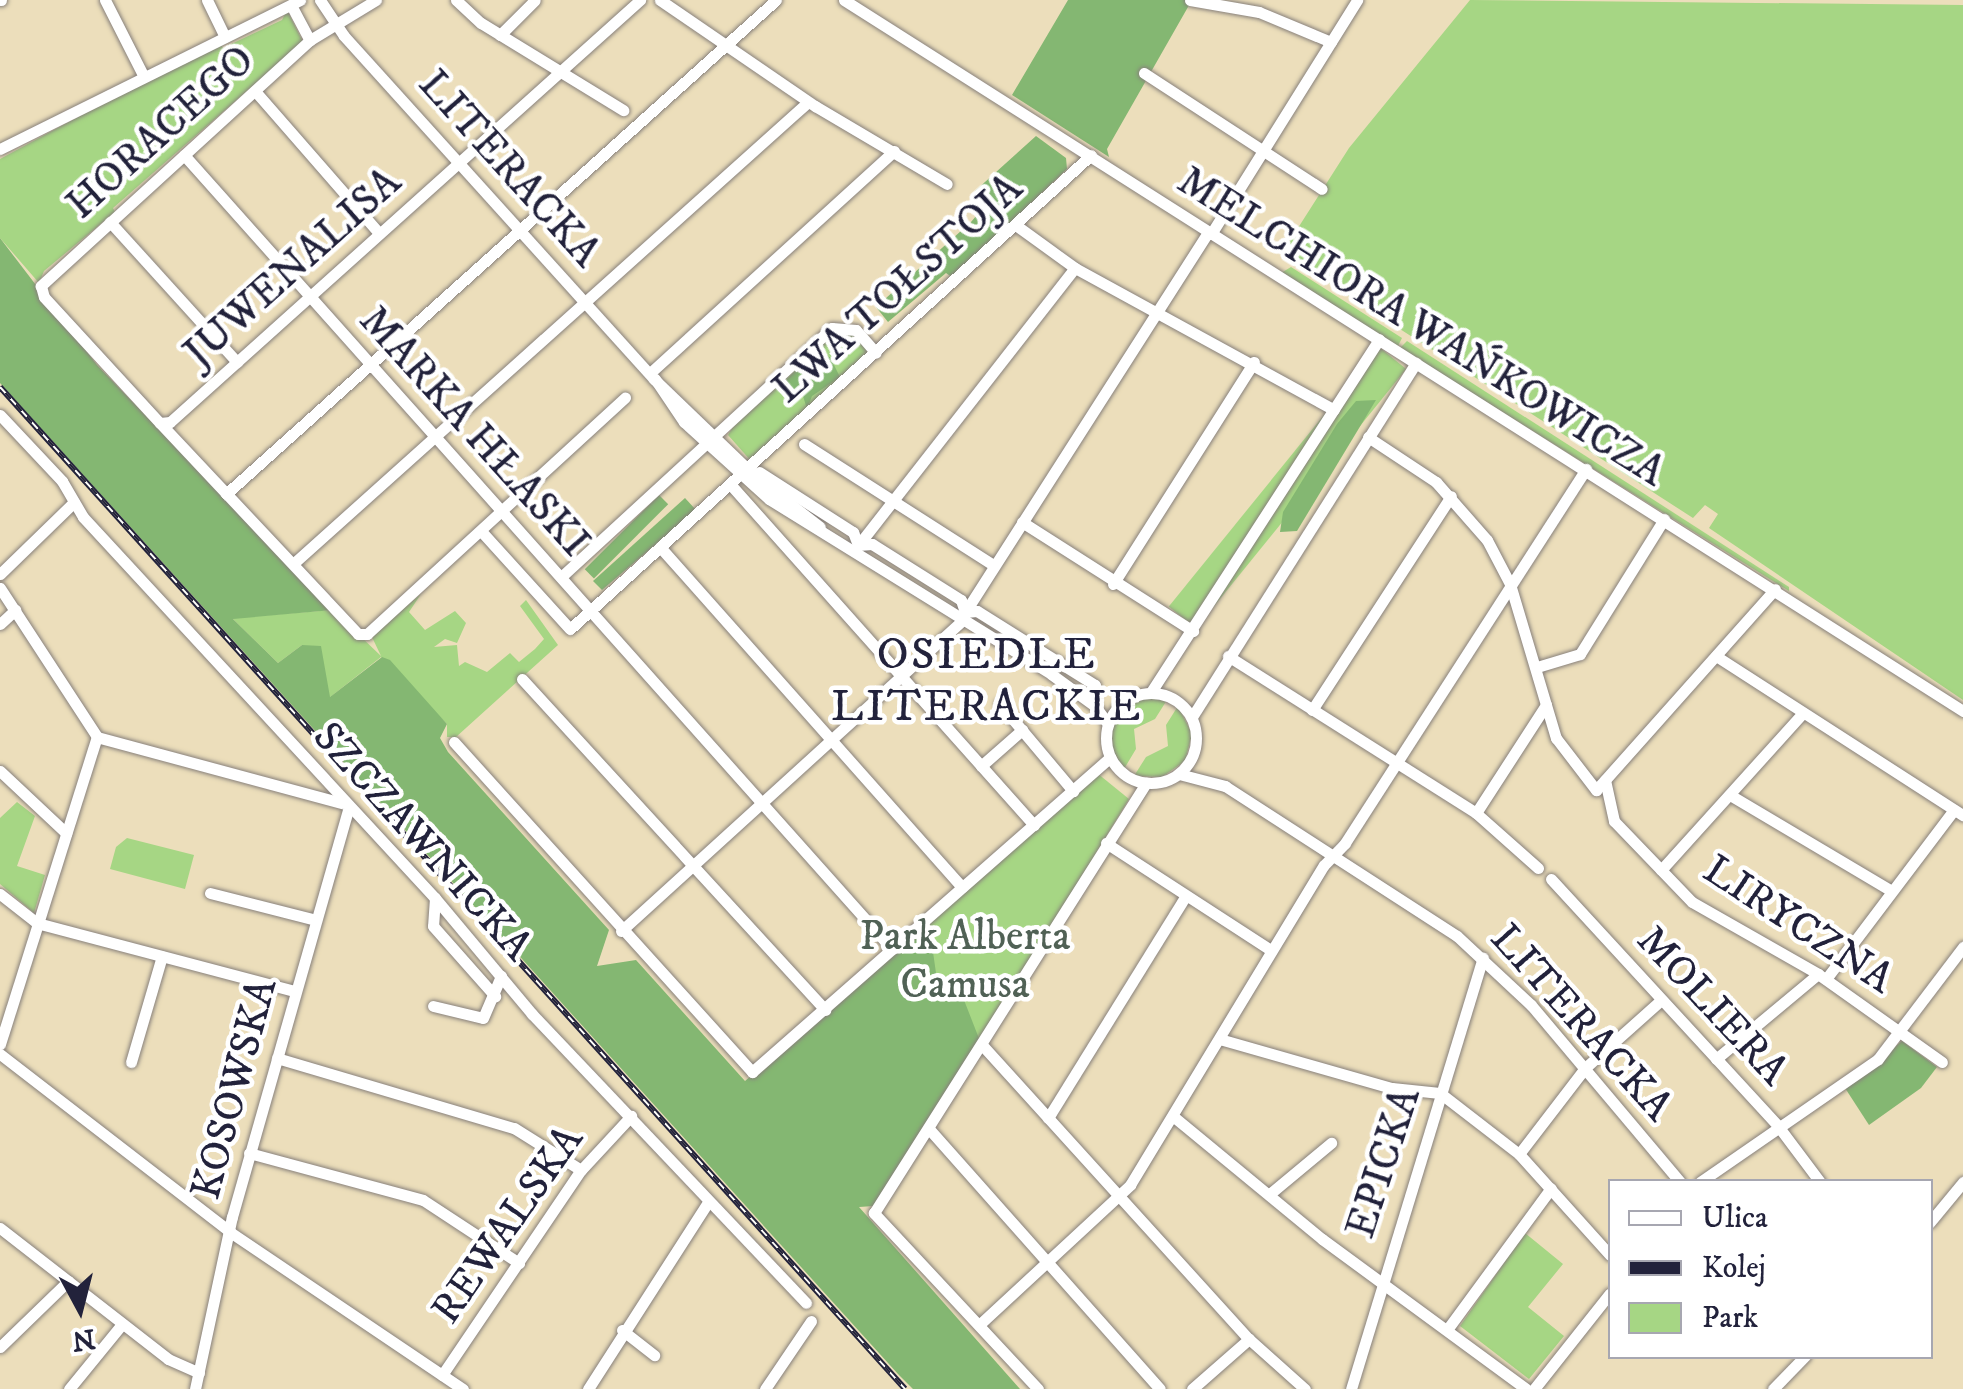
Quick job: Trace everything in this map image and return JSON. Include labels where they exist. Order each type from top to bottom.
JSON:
[{"type":"street","points":[[105,0],[144,77]]},
{"type":"street","points":[[207,0],[225,37]]},
{"type":"street","name":"LITERACKA","points":[[320,0],[336,24],[711,442],[820,527],[857,547]]},
{"type":"street","name":"HORACEGO","points":[[165,423],[44,297],[44,282],[310,40],[376,0]]},
{"type":"street","points":[[456,0],[500,35],[623,110]]},
{"type":"street","points":[[500,35],[535,0]]},
{"type":"street","name":"JUWENALISA","points":[[165,423],[640,0]]},
{"type":"street","points":[[660,0],[808,102],[947,184]]},
{"type":"street","points":[[226,494],[776,0]]},
{"type":"street","name":"MELCHIORA WAŃKOWICZA","points":[[844,0],[1963,711]]},
{"type":"street","points":[[1190,0],[1258,12],[1332,42]]},
{"type":"street","points":[[621,931],[902,678],[964,616],[993,564],[1358,0]]},
{"type":"street","points":[[0,149],[296,2],[310,40]]},
{"type":"street","points":[[1144,74],[1322,189]]},
{"type":"street","points":[[255,92],[379,233]]},
{"type":"street","points":[[294,563],[808,102]]},
{"type":"street","points":[[652,376],[894,151]]},
{"type":"street","name":"MARKA HŁASKI","points":[[184,155],[892,949]]},
{"type":"street","name":"LWA TOŁSTOJA","points":[[591,610],[1091,155]]},
{"type":"street","points":[[110,222],[236,362]]},
{"type":"street","points":[[1017,226],[1075,268],[1254,362],[1334,410]]},
{"type":"street","points":[[857,547],[1075,268]]},
{"type":"street","points":[[561,577],[832,328],[856,330],[876,353]]},
{"type":"street","points":[[1379,340],[1151,692],[1119,705],[1108,724],[1110,757],[1123,774],[1146,783],[1178,774],[1194,752],[1192,717],[1416,362]]},
{"type":"street","points":[[1112,584],[1254,362]]},
{"type":"street","points":[[165,423],[358,634],[367,634],[624,398]]},
{"type":"street","name":"SZCZAWNICKA","points":[[0,415],[345,806],[435,898],[501,976],[708,1202],[806,1303]]},
{"type":"street","points":[[1368,438],[1451,496],[1487,540],[1510,584],[1556,738],[1601,784],[1775,589]]},
{"type":"street","points":[[804,444],[993,564]]},
{"type":"street","points":[[980,1324],[1109,1210],[1130,1185],[1223,1040],[1271,950],[1586,469]]},
{"type":"street","points":[[746,470],[853,532],[857,547]]},
{"type":"street","points":[[730,484],[1034,824]]},
{"type":"street","points":[[1312,710],[1451,496]]},
{"type":"street","points":[[0,574],[74,502]]},
{"type":"street","points":[[1537,667],[1580,654],[1664,519]]},
{"type":"street","points":[[1022,522],[1112,584],[1193,631]]},
{"type":"street","points":[[481,530],[570,629],[591,610]]},
{"type":"street","points":[[857,547],[872,544],[961,600],[964,616],[1051,674],[1094,697],[1119,705]]},
{"type":"street","points":[[660,548],[962,886]]},
{"type":"street","points":[[0,588],[96,737],[345,806]]},
{"type":"street","points":[[0,624],[14,610]]},
{"type":"street","points":[[964,616],[976,611],[1095,686],[1094,697]]},
{"type":"street","points":[[1228,656],[1476,813],[1538,868]]},
{"type":"street","points":[[1716,656],[1959,812],[1822,977],[1716,1059]]},
{"type":"street","points":[[1051,674],[1108,724]]},
{"type":"street","points":[[522,679],[825,1010]]},
{"type":"street","points":[[1151,692],[1171,697],[1192,717]]},
{"type":"street","points":[[1000,704],[1072,791]]},
{"type":"street","points":[[1476,813],[1546,705]]},
{"type":"street","points":[[1660,870],[1802,714]]},
{"type":"street","points":[[981,766],[1022,730]]},
{"type":"street","points":[[0,1044],[96,737]]},
{"type":"street","points":[[454,742],[752,1072],[1110,757]]},
{"type":"street","name":"LITERACKA","points":[[1194,752],[1225,786],[1333,854],[1483,958],[1585,1068],[1678,1179]]},
{"type":"street","points":[[0,770],[66,832]]},
{"type":"street","name":"LITERACKA","points":[[1178,774],[1225,786]]},
{"type":"street","points":[[1038,1389],[874,1213],[983,1046],[1112,829],[1146,783]]},
{"type":"street","name":"LIRYCZNA","points":[[1601,784],[1614,821],[1692,902],[1822,977],[1942,1062]]},
{"type":"street","points":[[1730,795],[1892,891]]},
{"type":"street","name":"KOSOWSKA","points":[[195,1389],[249,1154],[345,806]]},
{"type":"street","points":[[1106,844],[1271,950]]},
{"type":"street","name":"MOLIERA","points":[[1550,878],[1778,1126],[1818,1179]]},
{"type":"street","points":[[210,893],[316,920]]},
{"type":"street","points":[[0,894],[36,922],[296,991]]},
{"type":"street","points":[[435,898],[433,926],[494,996]]},
{"type":"street","points":[[1048,1118],[1185,898]]},
{"type":"street","points":[[1704,1179],[1878,1058],[1963,947]]},
{"type":"street","points":[[130,1062],[162,956]]},
{"type":"street","name":"EPICKA","points":[[1351,1389],[1380,1279],[1483,958]]},
{"type":"street","points":[[432,1006],[484,1018],[501,976]]},
{"type":"street","points":[[1519,1154],[1585,1068],[1662,1000]]},
{"type":"street","points":[[1223,1040],[1392,1088],[1440,1092],[1519,1154],[1608,1253]]},
{"type":"street","points":[[983,1046],[1249,1340],[1305,1389]]},
{"type":"street","points":[[0,1054],[230,1232],[463,1389]]},
{"type":"street","points":[[277,1058],[514,1128],[581,1170]]},
{"type":"street","name":"REWALSKA","points":[[442,1375],[581,1170],[631,1116]]},
{"type":"street","points":[[1174,1118],[1272,1192],[1322,1238],[1449,1327],[1526,1389]]},
{"type":"street","points":[[930,1130],[1047,1267],[1160,1389]]},
{"type":"street","points":[[1272,1192],[1331,1143]]},
{"type":"street","points":[[249,1154],[423,1200],[519,1263]]},
{"type":"street","points":[[1933,1218],[1963,1182]]},
{"type":"street","points":[[1449,1327],[1551,1188]]},
{"type":"street","points":[[588,1389],[622,1330],[708,1202]]},
{"type":"street","points":[[0,1228],[122,1324],[199,1373]]},
{"type":"street","points":[[0,1348],[68,1281]]},
{"type":"street","points":[[1534,1389],[1608,1296]]},
{"type":"street","points":[[765,1389],[811,1321]]},
{"type":"street","points":[[69,1389],[122,1324]]},
{"type":"street","points":[[622,1330],[654,1355]]},
{"type":"street","points":[[1192,1389],[1249,1340]]},
{"type":"street","points":[[1774,1389],[1802,1359]]},
{"type":"green space","points":[[1068,0],[1192,0],[1107,149],[1109,157],[1012,95]]},
{"type":"green space","points":[[1470,0],[1963,5],[1963,700],[1709,528],[1718,514],[1705,505],[1693,518],[1282,253],[1349,148]]},
{"type":"green space","points":[[287,10],[303,42],[113,208],[115,212],[44,271],[39,283],[0,238],[0,159],[219,41],[223,48],[282,20]]},
{"type":"green space","points":[[1036,136],[1066,158],[1067,169],[953,278],[946,273],[888,322],[876,307],[971,222],[988,202],[975,191]]},
{"type":"green space","points":[[0,238],[97,365],[333,610],[233,619],[278,663],[302,645],[321,646],[330,697],[382,657],[390,660],[447,724],[440,738],[448,752],[609,930],[597,966],[636,960],[745,1081],[929,924],[938,987],[964,1000],[980,1041],[874,1206],[859,1207],[1020,1389],[913,1389],[0,383]]},
{"type":"green space","points":[[1291,267],[1402,338],[1398,346],[1281,273]]},
{"type":"green space","points":[[836,330],[852,332],[870,354],[751,461],[728,435],[734,425]]},
{"type":"green space","points":[[1407,341],[1789,587],[1789,591],[1400,348]]},
{"type":"green space","points":[[1379,347],[1406,369],[1196,629],[1169,607]]},
{"type":"green space","points":[[830,357],[840,377],[812,396],[807,409],[803,396],[779,387],[808,359]]},
{"type":"green space","points":[[1376,400],[1297,531],[1280,532],[1283,512],[1337,424],[1356,401]]},
{"type":"green space","points":[[659,495],[668,504],[594,578],[585,569]]},
{"type":"green space","points":[[685,498],[696,510],[602,590],[593,581]]},
{"type":"green space","points":[[421,594],[409,612],[425,630],[455,611],[466,623],[457,643],[445,639],[434,647],[457,645],[459,666],[465,662],[487,672],[510,653],[519,662],[535,649],[544,639],[520,606],[526,600],[558,645],[456,737],[447,737],[447,724],[381,657],[329,698],[302,645],[278,663],[232,618],[333,610],[381,656],[371,635]]},
{"type":"green space","points":[[1151,696],[1167,700],[1155,719],[1134,729],[1136,749],[1124,769],[1111,750],[1112,722],[1127,704]]},
{"type":"green space","points":[[1178,706],[1192,734],[1185,761],[1162,777],[1134,776],[1146,757],[1168,746],[1166,725]]},
{"type":"green space","name":"Park Alberta Camusa","points":[[1097,773],[1129,799],[973,1054],[887,959]]},
{"type":"green space","points":[[17,802],[35,816],[17,866],[45,875],[34,913],[0,884],[0,818]]},
{"type":"green space","points":[[127,838],[194,855],[185,889],[110,869],[116,847]]},
{"type":"green space","points":[[1902,1041],[1937,1067],[1921,1088],[1869,1125],[1845,1088]]},
{"type":"green space","points":[[1525,1233],[1563,1264],[1528,1307],[1564,1336],[1529,1379],[1460,1326]]},
{"type":"railway","points":[[0,387],[905,1389]]},
{"type":"district","name":"OSIEDLE LITERACKIE","points":[[987,682]]}]
